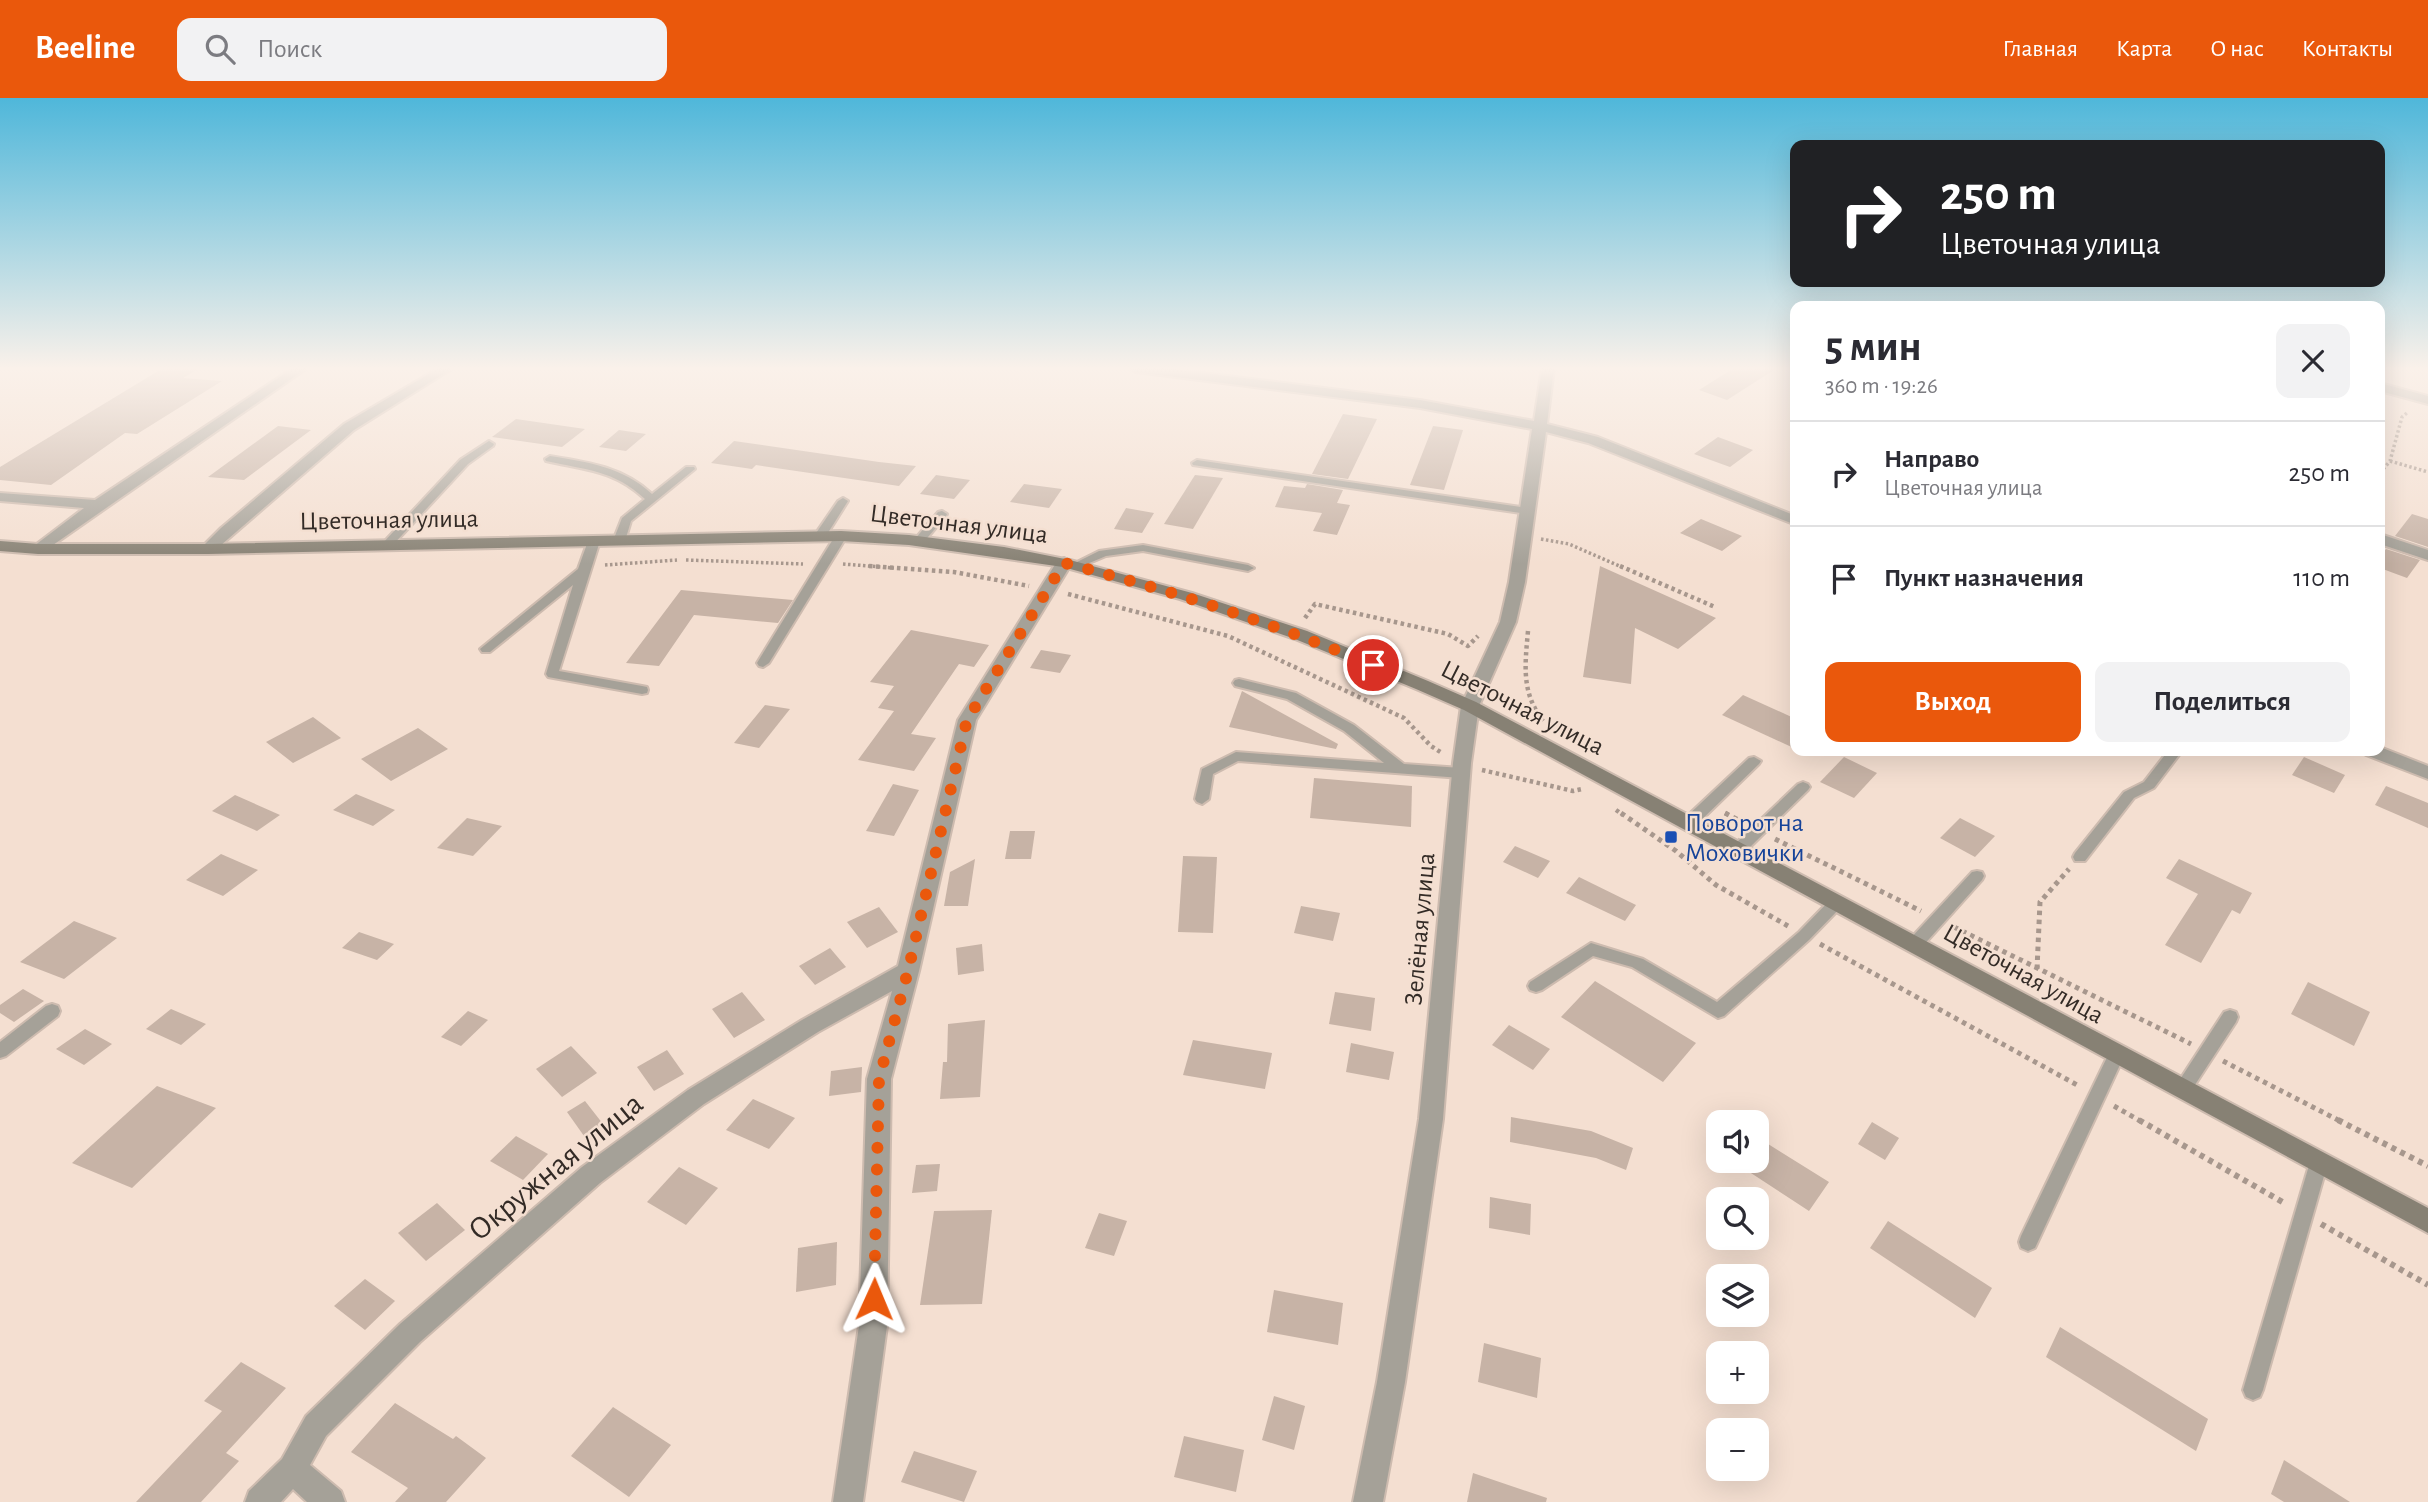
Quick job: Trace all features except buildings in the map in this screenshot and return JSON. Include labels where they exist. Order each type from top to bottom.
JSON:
[{"type":"main road","name":"Цветочная улица","points":[[0,546],[38,549],[208,549],[841,536],[1004,552],[1069,565],[1186,596],[1301,635],[1469,706],[2428,1221]]},
{"type":"street","points":[[38,549],[204,434]]},
{"type":"street","points":[[208,549],[341,434]]},
{"type":"street","name":"Зелёная улица","points":[[1368,1502],[1391,1382],[1431,1119],[1461,768],[1469,706],[1508,622],[1524,537],[1538,434]]},
{"type":"street","points":[[1568,434],[1593,440],[1790,519]]},
{"type":"street","points":[[0,497],[98,505]]},
{"type":"street","points":[[2385,541],[2428,555]]},
{"type":"street","points":[[848,1502],[873,1326],[879,1079],[908,971],[967,720],[1049,589],[1069,565]]},
{"type":"street","points":[[2385,756],[2428,773]]},
{"type":"street","name":"Окружная улица","points":[[260,1502],[292,1469],[316,1426],[400,1342],[591,1175],[696,1097],[810,1026],[908,971]]},
{"type":"street","points":[[292,1469],[330,1502]]},
{"type":"lane","points":[[386,546],[464,462],[489,444]]},
{"type":"lane","points":[[550,459],[598,467],[634,481],[652,500]]},
{"type":"lane","points":[[1197,463],[1527,511]]},
{"type":"lane","points":[[619,541],[626,520],[690,469]]},
{"type":"lane","points":[[820,537],[842,501]]},
{"type":"lane","points":[[918,542],[942,514]]},
{"type":"lane","points":[[763,663],[841,536]]},
{"type":"lane","points":[[594,541],[552,674],[642,690]]},
{"type":"lane","points":[[1069,565],[1103,553],[1143,548],[1248,568]]},
{"type":"lane","points":[[486,649],[585,569]]},
{"type":"lane","points":[[1239,683],[1291,695],[1349,727],[1400,768]]},
{"type":"lane","points":[[1202,799],[1208,772],[1236,755],[1400,768],[1461,768]]},
{"type":"lane","points":[[2080,857],[2129,795],[2149,785],[2171,756]]},
{"type":"lane","points":[[1689,823],[1754,761]]},
{"type":"lane","points":[[1739,849],[1803,787]]},
{"type":"lane","points":[[1915,944],[1977,876]]},
{"type":"lane","points":[[1536,986],[1591,949],[1637,963],[1718,1010],[1804,936],[1837,902]]},
{"type":"lane","points":[[0,1051],[52,1011]]},
{"type":"lane","points":[[2183,1089],[2230,1017]]},
{"type":"lane","points":[[2028,1242],[2117,1054]]},
{"type":"lane","points":[[2253,1390],[2319,1163]]},
{"type":"path","points":[[2385,467],[2390,461],[2397,434]]},
{"type":"path","points":[[2390,461],[2428,472]]},
{"type":"path","points":[[1524,537],[1569,544],[1715,607]]},
{"type":"path","points":[[585,569],[684,559],[760,564],[857,564],[954,572],[1049,589],[1228,636],[1404,718],[1431,747],[1461,768],[1573,791],[1584,788]]},
{"type":"path","points":[[1306,618],[1315,604],[1448,634],[1468,646],[1494,620],[1528,628],[1524,689],[1529,703],[1550,726]]},
{"type":"path","points":[[1607,804],[1676,850],[1716,885],[2097,1096],[2428,1285]]},
{"type":"path","points":[[1708,804],[2207,1052],[2428,1166]]},
{"type":"path","points":[[2037,969],[2039,902],[2080,857]]},
{"type":"place","name":"Поворот на Моховички","points":[[1671,837]]},
{"type":"route","points":[[874,1299],[879,1079],[908,971],[967,720],[1064,563],[1186,596],[1301,635],[1373,665]]}]
